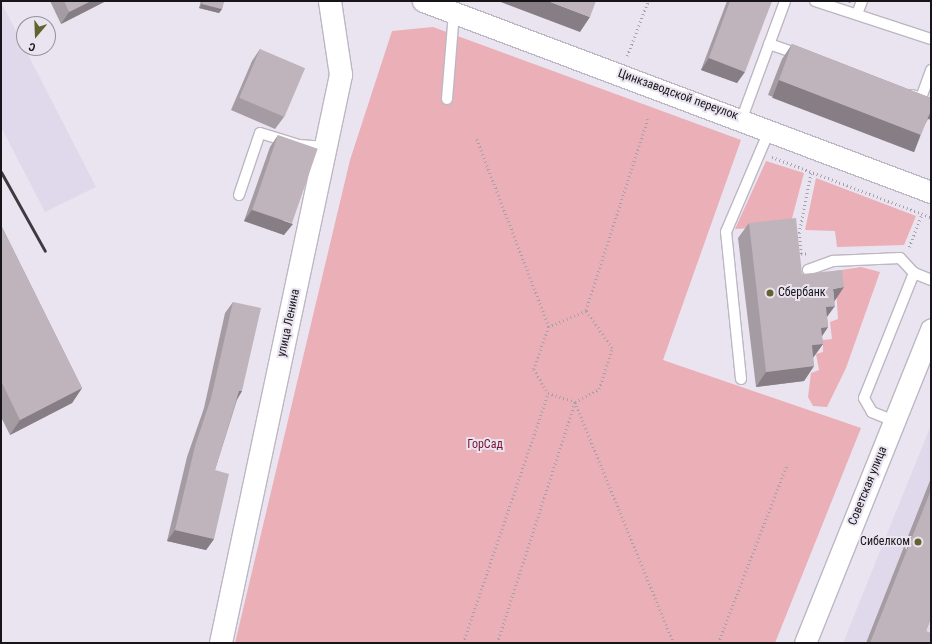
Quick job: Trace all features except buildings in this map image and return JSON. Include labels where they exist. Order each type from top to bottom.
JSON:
[{"type":"street","name":"улица Ленина","points":[[221,643],[341,75],[330,1]]},
{"type":"street","name":"Цинкзаводской переулок","points":[[423,1],[742,118],[931,192]]},
{"type":"street","name":"Советская улица","points":[[805,643],[931,329]]},
{"type":"lane","points":[[742,118],[785,1]]},
{"type":"lane","points":[[815,1],[931,39]]},
{"type":"lane","points":[[857,14],[862,1]]},
{"type":"lane","points":[[447,99],[454,12]]},
{"type":"lane","points":[[769,44],[812,59]]},
{"type":"lane","points":[[899,91],[921,98],[931,70]]},
{"type":"lane","points":[[741,379],[726,232],[770,129]]},
{"type":"lane","points":[[239,195],[260,133],[298,145],[326,147]]},
{"type":"lane","points":[[808,270],[833,261],[900,258],[914,273],[931,280]]},
{"type":"lane","points":[[894,421],[872,412],[864,398],[914,273]]},
{"type":"path","points":[[549,327],[586,311],[648,119]]},
{"type":"path","points":[[477,139],[549,327],[534,369],[548,392],[575,402],[674,643]]},
{"type":"path","points":[[760,152],[931,217]]},
{"type":"path","points":[[800,249],[799,234],[811,172]]},
{"type":"path","points":[[497,643],[575,402],[599,389],[612,348],[586,311]]},
{"type":"path","points":[[463,643],[548,392]]},
{"type":"path","points":[[718,643],[787,464]]},
{"type":"shaded area","points":[[1,2],[16,31],[16,56],[29,56],[96,187],[45,212],[1,127]]},
{"type":"shaded area","points":[[931,425],[931,643],[843,643]]},
{"type":"green space","name":"ГорСад","points":[[433,27],[741,140],[663,360],[861,428],[775,643],[235,643],[350,160],[392,31]]},
{"type":"green space","points":[[766,161],[804,173],[790,226],[735,229]]},
{"type":"green space","points":[[816,178],[916,216],[904,245],[837,247],[835,231],[805,230]]},
{"type":"green space","points":[[861,267],[880,272],[846,368],[827,407],[813,406],[808,397],[811,373],[819,370],[816,354],[823,352],[823,340],[832,339],[830,322],[838,319],[835,271]]},
{"type":"railway","points":[[1,172],[45,251]]},
{"type":"place","name":"Сбербанк","points":[[770,293]]},
{"type":"place","name":"Сибелком","points":[[918,542]]}]
